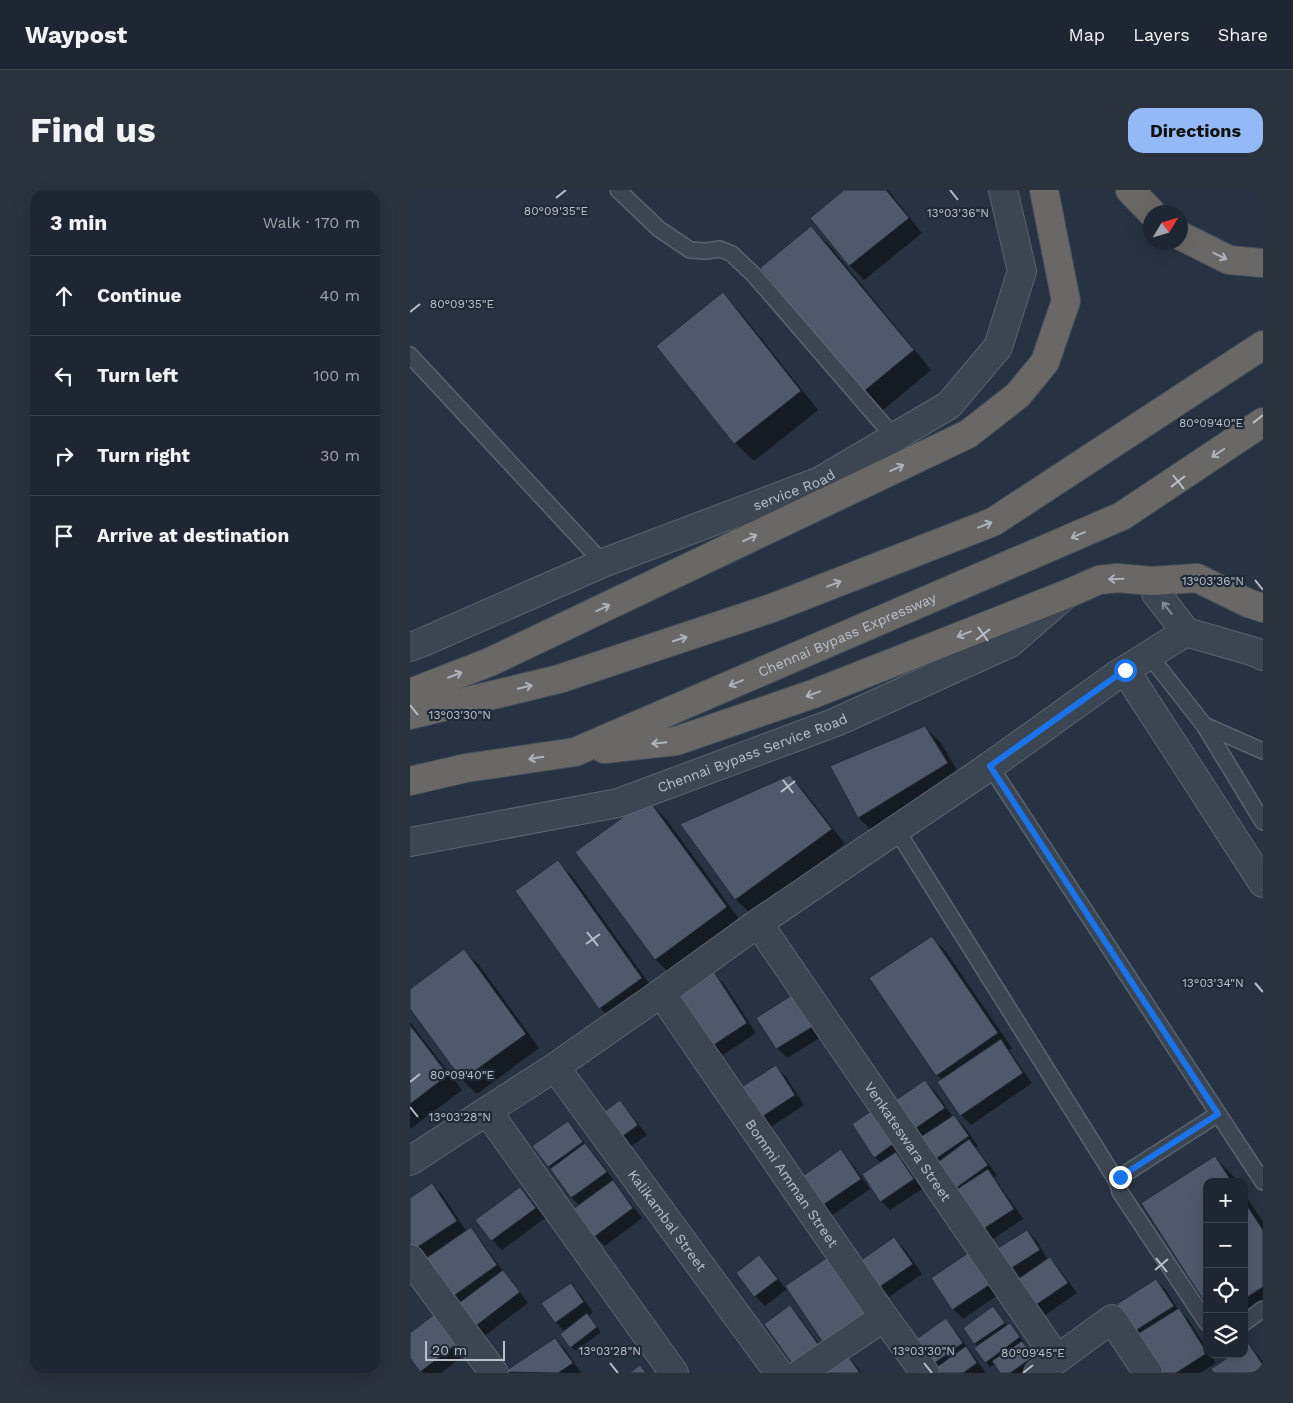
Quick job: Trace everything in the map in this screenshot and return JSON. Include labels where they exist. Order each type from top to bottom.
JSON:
[{"type":"highway","points":[[410,692],[490,662],[968,434],[1018,394],[1045,362],[1066,301],[1044,190]]},
{"type":"highway","points":[[1130,190],[1144,205]]},
{"type":"highway","points":[[1188,240],[1229,260],[1263,263]]},
{"type":"highway","points":[[410,715],[559,679],[772,608],[993,522],[1263,345]]},
{"type":"highway","name":"Chennai Bypass Expressway","points":[[410,781],[466,768],[575,752],[1122,516],[1261,424]]},
{"type":"highway","points":[[575,752],[676,741],[812,694],[1099,580],[1117,578],[1152,581],[1197,578],[1263,608]]},
{"type":"street","name":"service Road","points":[[410,646],[421,643],[603,563],[820,481],[949,405],[998,347],[1022,271],[1003,190]]},
{"type":"street","points":[[1152,581],[1156,593],[1186,632],[1263,656]]},
{"type":"street","name":"Chennai Bypass Service Road","points":[[410,842],[618,803],[836,722],[1010,643],[1067,594]]},
{"type":"street","points":[[410,1160],[555,1067],[758,923],[990,766],[1125,670],[1186,632]]},
{"type":"street","points":[[1125,670],[1263,883]]},
{"type":"street","name":"Venkateswara Street","points":[[758,923],[1048,1366]]},
{"type":"street","name":"Bommi Amman Street","points":[[661,993],[884,1317],[925,1373]]},
{"type":"street","name":"Kalikambal Street","points":[[555,1067],[779,1373]]},
{"type":"street","points":[[487,1111],[674,1373]]},
{"type":"street","points":[[410,1258],[494,1373]]},
{"type":"street","points":[[801,1373],[884,1317]]},
{"type":"street","points":[[1048,1366],[1112,1319],[1148,1373]]},
{"type":"lane","points":[[618,190],[659,229],[690,250],[706,251],[720,249],[732,254],[762,284],[894,437]]},
{"type":"lane","points":[[410,355],[603,563]]},
{"type":"lane","points":[[1149,655],[1204,725],[1263,822]]},
{"type":"lane","points":[[1204,725],[1263,751]]},
{"type":"lane","points":[[990,766],[1263,1182]]},
{"type":"lane","points":[[896,829],[1118,1183],[1120,1192],[1203,1317]]},
{"type":"lane","points":[[1118,1183],[1120,1177],[1218,1114]]},
{"type":"lane","points":[[1248,1320],[1263,1309]]},
{"type":"building","points":[[844,190],[886,190],[909,218],[849,266],[810,218]]},
{"type":"building","points":[[811,226],[914,350],[863,392],[760,268]]},
{"type":"building","points":[[723,292],[801,391],[734,444],[656,346]]},
{"type":"building","points":[[925,726],[948,763],[858,818],[830,766]]},
{"type":"building","points":[[790,775],[832,829],[735,900],[680,824]]},
{"type":"building","points":[[648,799],[727,907],[655,960],[575,852]]},
{"type":"building","points":[[558,860],[642,978],[599,1009],[515,891]]},
{"type":"building","points":[[932,936],[998,1033],[936,1076],[869,978]]},
{"type":"building","points":[[464,949],[526,1034],[462,1080],[410,1009],[410,989]]},
{"type":"building","points":[[714,972],[747,1023],[712,1046],[679,996]]},
{"type":"building","points":[[792,995],[812,1027],[776,1049],[756,1018]]},
{"type":"building","points":[[410,1025],[448,1075],[410,1104]]},
{"type":"building","points":[[1001,1039],[1023,1073],[960,1116],[937,1082]]},
{"type":"building","points":[[776,1065],[795,1095],[760,1118],[740,1088]]},
{"type":"building","points":[[925,1080],[945,1108],[913,1130],[893,1102]]},
{"type":"building","points":[[620,1100],[638,1125],[616,1141],[597,1117]]},
{"type":"building","points":[[871,1111],[893,1144],[874,1158],[852,1124]]},
{"type":"building","points":[[954,1115],[969,1136],[934,1160],[919,1138]]},
{"type":"building","points":[[568,1121],[583,1142],[548,1167],[532,1146]]},
{"type":"building","points":[[969,1139],[988,1165],[956,1188],[938,1162]]},
{"type":"building","points":[[585,1143],[607,1172],[571,1198],[550,1169]]},
{"type":"building","points":[[841,1149],[861,1179],[820,1207],[800,1178]]},
{"type":"building","points":[[896,1152],[914,1179],[880,1202],[862,1174]]},
{"type":"building","points":[[1215,1156],[1229,1178],[1203,1178],[1203,1300],[1141,1203]]},
{"type":"building","points":[[988,1169],[1014,1209],[980,1231],[954,1191]]},
{"type":"building","points":[[613,1180],[633,1208],[594,1237],[573,1209]]},
{"type":"building","points":[[432,1183],[457,1221],[410,1252],[410,1198]]},
{"type":"building","points":[[520,1187],[536,1208],[491,1241],[475,1220]]},
{"type":"building","points":[[1248,1207],[1263,1230],[1263,1287],[1248,1296]]},
{"type":"building","points":[[471,1227],[497,1265],[452,1297],[425,1259]]},
{"type":"building","points":[[1027,1230],[1040,1250],[1005,1272],[993,1251]]},
{"type":"building","points":[[894,1237],[913,1264],[878,1288],[860,1261]]},
{"type":"building","points":[[968,1253],[989,1285],[952,1310],[931,1278]]},
{"type":"building","points":[[759,1255],[778,1279],[754,1297],[736,1273]]},
{"type":"building","points":[[828,1257],[869,1318],[826,1347],[785,1286]]},
{"type":"building","points":[[1050,1257],[1068,1283],[1030,1309],[1012,1283]]},
{"type":"building","points":[[503,1270],[520,1292],[473,1328],[455,1306]]},
{"type":"building","points":[[1156,1279],[1174,1306],[1135,1331],[1117,1304]]},
{"type":"building","points":[[571,1283],[584,1302],[555,1323],[541,1303]]},
{"type":"building","points":[[790,1305],[823,1351],[796,1369],[764,1324]]},
{"type":"building","points":[[993,1306],[1005,1323],[974,1344],[963,1328]]},
{"type":"building","points":[[1179,1308],[1203,1347],[1203,1356],[1176,1373],[1160,1373],[1136,1335]]},
{"type":"building","points":[[440,1310],[462,1340],[420,1372],[410,1358],[410,1333]]},
{"type":"building","points":[[587,1313],[597,1327],[570,1348],[560,1334]]},
{"type":"building","points":[[946,1318],[963,1343],[926,1369],[908,1345]]},
{"type":"building","points":[[1010,1323],[1020,1337],[985,1363],[974,1348]]},
{"type":"building","points":[[555,1338],[573,1363],[558,1373],[504,1372]]},
{"type":"building","points":[[1022,1341],[1033,1357],[1010,1373],[1000,1373],[992,1361]]},
{"type":"building","points":[[1248,1343],[1263,1365],[1263,1373],[1214,1373],[1211,1369],[1227,1358],[1248,1358]]},
{"type":"building","points":[[966,1346],[977,1363],[963,1373],[930,1372]]},
{"type":"building","points":[[845,1352],[860,1373],[823,1373]]},
{"type":"building","points":[[640,1365],[646,1373],[629,1373]]},
{"type":"route","points":[[1120,1177],[1218,1114],[990,766],[1125,670]]}]
